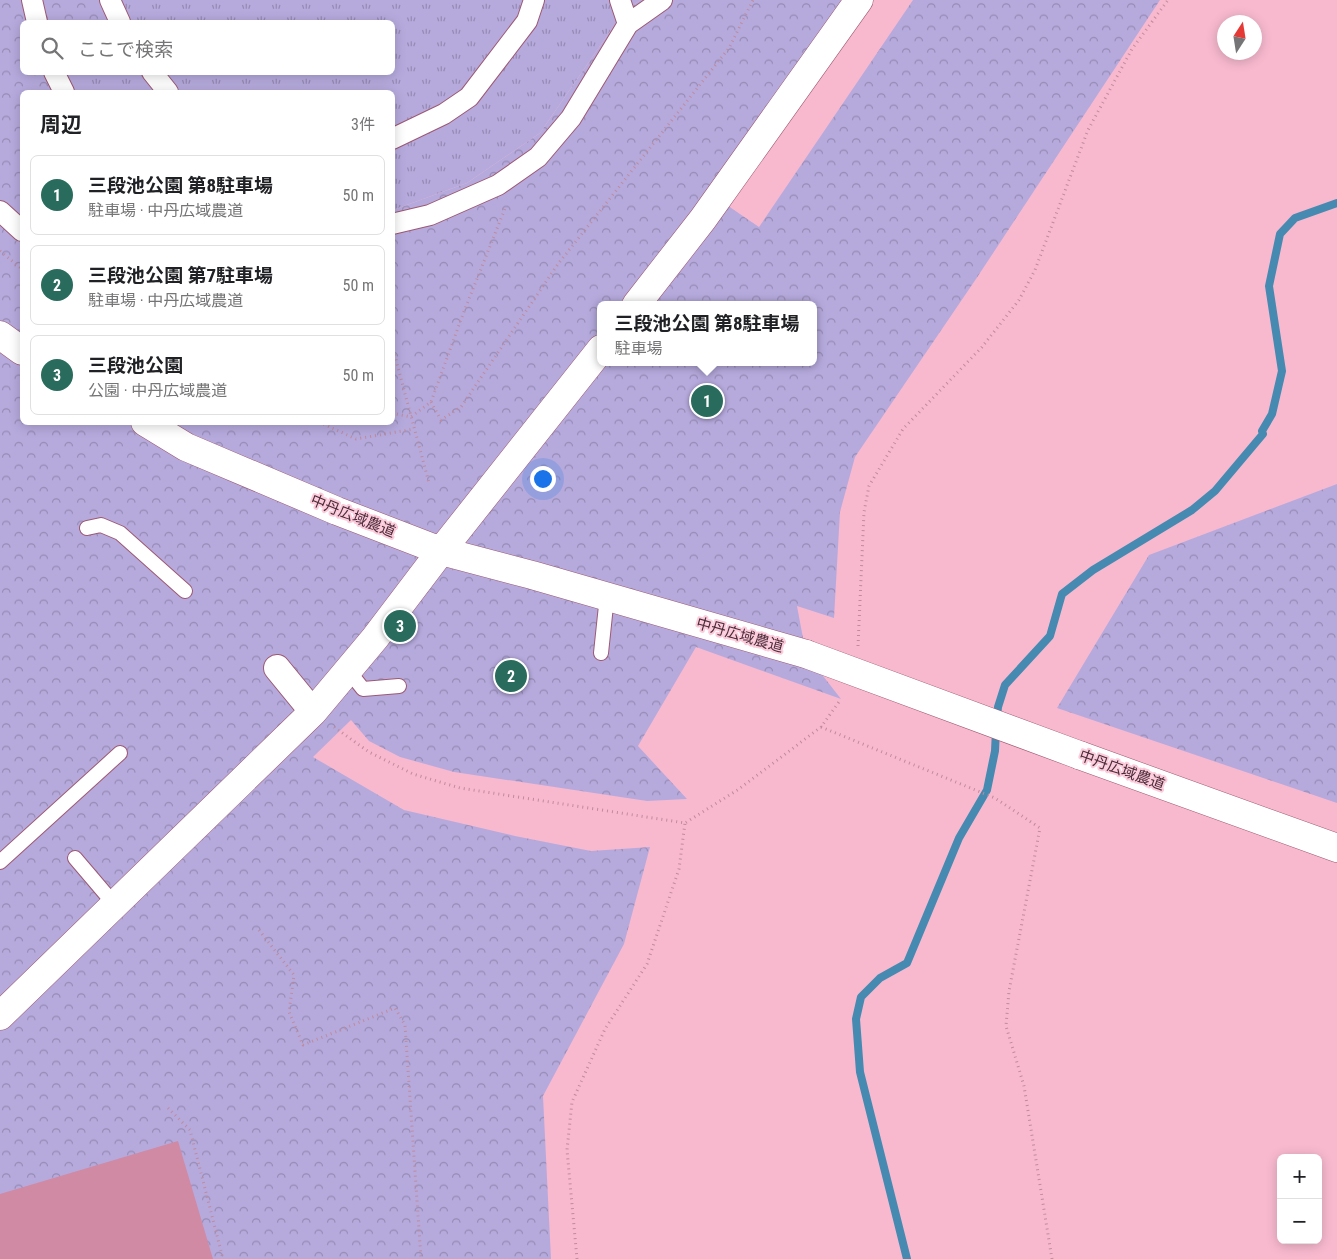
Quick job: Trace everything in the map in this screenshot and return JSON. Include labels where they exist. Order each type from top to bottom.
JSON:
[{"type":"street","points":[[32,0],[37,20]]},
{"type":"street","points":[[110,0],[119,20]]},
{"type":"street","points":[[395,138],[444,114],[470,97],[527,21],[534,0]]},
{"type":"street","points":[[620,0],[628,24]]},
{"type":"street","points":[[395,223],[430,215],[498,185],[538,157],[571,118],[628,24],[662,0]]},
{"type":"street","points":[[639,301],[704,219],[859,0]]},
{"type":"street","points":[[56,75],[63,90]]},
{"type":"street","points":[[154,75],[166,90]]},
{"type":"street","points":[[0,211],[20,229]]},
{"type":"street","points":[[0,335],[20,350]]},
{"type":"street","points":[[0,1016],[313,712],[375,638],[441,551],[597,354]]},
{"type":"street","name":"中丹広域農道","points":[[150,425],[186,447],[337,511],[441,551],[606,596],[806,654],[1337,848]]},
{"type":"street","points":[[277,668],[313,712]]},
{"type":"lane","points":[[87,528],[101,525],[120,533],[185,590]]},
{"type":"lane","points":[[601,654],[606,596]]},
{"type":"lane","points":[[348,670],[363,689],[399,686]]},
{"type":"lane","points":[[0,862],[120,753]]},
{"type":"lane","points":[[75,858],[115,905]]},
{"type":"path","points":[[431,402],[441,420],[461,407],[558,264],[729,48],[753,0]]},
{"type":"path","points":[[858,654],[864,512],[869,486],[903,428],[982,347],[1019,300],[1035,270],[1088,130],[1132,49],[1168,0]]},
{"type":"path","points":[[395,414],[411,417],[431,402],[463,314],[501,221],[517,171]]},
{"type":"path","points":[[0,251],[20,267]]},
{"type":"path","points":[[395,356],[428,483]]},
{"type":"path","points":[[326,425],[356,439],[414,429]]},
{"type":"path","points":[[313,712],[369,752],[413,774],[460,788],[684,823],[739,790],[821,727],[841,699]]},
{"type":"path","points":[[821,727],[995,798],[1040,828],[1009,991],[1006,1026],[1024,1086],[1052,1259]]},
{"type":"path","points":[[577,1259],[567,1150],[572,1102],[605,1029],[647,964],[678,869],[684,823]]},
{"type":"path","points":[[259,930],[294,975],[289,1012],[303,1044],[395,1008],[405,1025],[420,1259]]},
{"type":"path","points":[[168,1108],[190,1130],[223,1259]]},
{"type":"green space","points":[[0,0],[119,0],[124,20],[20,20],[20,75],[66,75],[67,80],[74,90],[20,90],[20,425],[395,425],[395,209],[467,183],[540,133],[622,14],[640,0],[859,0],[718,199],[759,227],[913,0],[1160,0],[976,279],[855,457],[840,512],[834,618],[797,606],[806,654],[841,699],[696,647],[638,746],[687,799],[647,801],[454,772],[400,757],[369,741],[351,720],[313,757],[404,810],[515,836],[591,851],[650,847],[624,944],[543,1096],[551,1259],[0,1259]]},
{"type":"green space","points":[[119,0],[640,0],[622,14],[540,133],[467,183],[395,209],[395,90],[74,90],[67,80],[66,75],[395,75],[395,20],[124,20]]},
{"type":"green space","points":[[1337,484],[1337,803],[1057,708],[1149,555]]},
{"type":"building","points":[[178,1141],[213,1259],[0,1259],[0,1194]]},
{"type":"waterway","points":[[997,719],[998,707],[1005,685],[1050,636],[1062,594],[1093,570],[1192,510],[1215,491],[1263,434],[1262,431],[1272,414],[1282,371],[1269,286],[1280,234],[1295,218],[1337,203]]},
{"type":"waterway","points":[[907,1259],[860,1072],[856,1019],[861,997],[880,978],[907,963],[959,838],[987,790],[995,751],[996,730]]},
{"type":"place","name":"三段池公園 第8駐車場","points":[[707,401]]},
{"type":"place","name":"三段池公園","points":[[400,626]]},
{"type":"place","name":"三段池公園 第7駐車場","points":[[511,676]]}]
